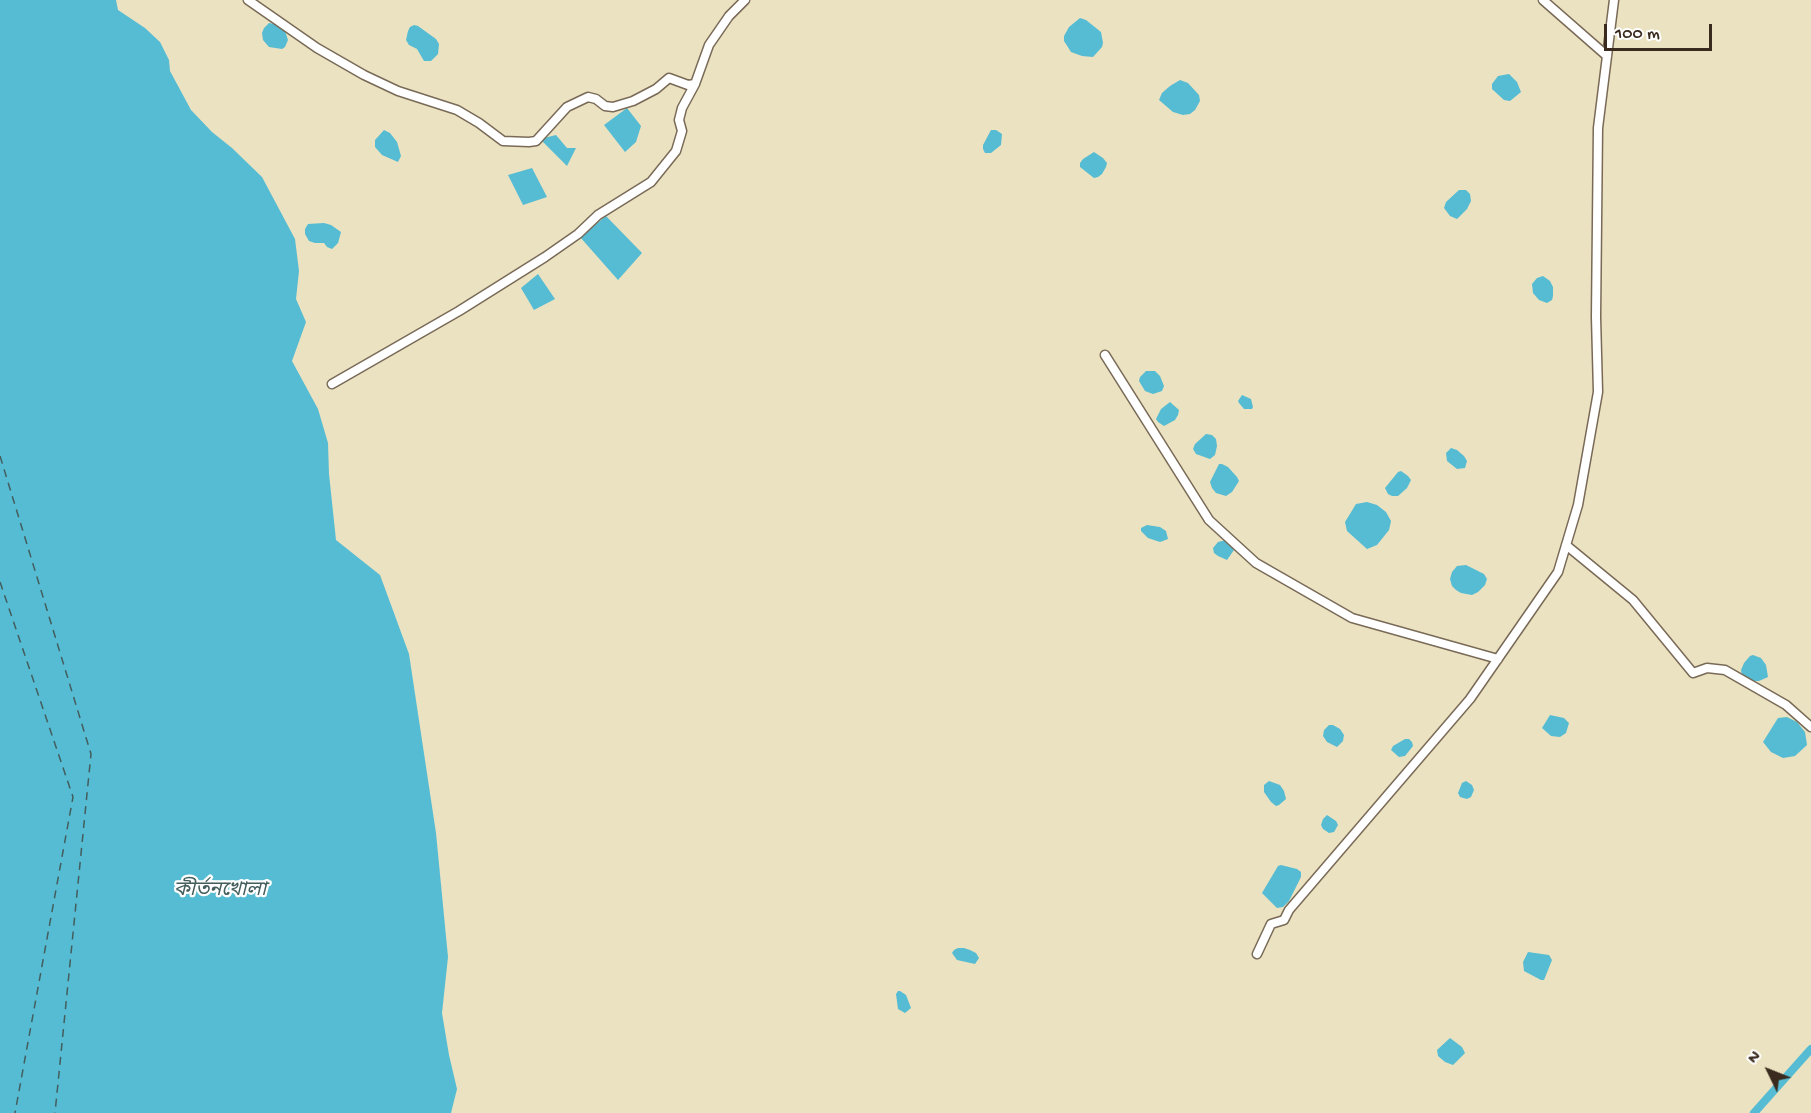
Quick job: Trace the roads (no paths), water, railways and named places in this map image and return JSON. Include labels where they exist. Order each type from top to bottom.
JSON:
[{"type":"street","points":[[248,0],[317,48],[364,75],[398,91],[457,110],[503,141],[536,141],[567,107],[588,97],[596,99],[605,106],[613,107],[633,101],[656,89],[669,78],[688,85],[695,84]]},
{"type":"street","points":[[332,384],[459,311],[545,257],[578,234],[598,215],[651,182],[676,151],[681,131],[679,120],[682,108],[695,84],[709,45],[729,16],[745,0]]},
{"type":"street","points":[[1543,0],[1607,56]]},
{"type":"street","points":[[1257,954],[1271,924],[1284,920],[1470,699],[1558,572],[1578,505],[1598,392],[1596,317],[1598,128],[1614,0]]},
{"type":"street","points":[[1105,355],[1209,520],[1257,563],[1352,618],[1498,659]]},
{"type":"street","points":[[1566,545],[1633,600],[1693,673],[1707,668],[1725,670],[1786,705],[1811,727]]},
{"type":"water","name":"কীর্তনখোলা","points":[[0,0],[116,0],[118,10],[145,28],[160,42],[169,60],[170,71],[191,110],[262,177],[295,239],[299,271],[296,299],[306,322],[292,361],[318,409],[328,443],[336,540],[380,575],[409,654],[436,833],[448,957],[442,1013],[457,1089],[451,1113],[0,1113]]},
{"type":"water","points":[[1080,18],[1101,32],[1102,47],[1093,57],[1071,52],[1064,41],[1069,27]]},
{"type":"water","points":[[269,23],[284,28],[288,40],[282,49],[269,47],[263,40],[262,33]]},
{"type":"water","points":[[414,25],[436,39],[439,44],[438,54],[431,61],[424,61],[417,49],[409,45],[406,40],[410,27]]},
{"type":"water","points":[[1509,74],[1517,82],[1521,92],[1510,101],[1504,100],[1492,89],[1492,84],[1498,76]]},
{"type":"water","points":[[1180,80],[1188,83],[1199,95],[1200,101],[1190,114],[1183,115],[1173,112],[1159,100],[1162,93]]},
{"type":"water","points":[[627,108],[641,126],[636,142],[625,152],[604,125]]},
{"type":"water","points":[[384,130],[390,133],[397,142],[401,156],[398,162],[382,155],[375,147],[375,140]]},
{"type":"water","points":[[991,130],[1002,134],[1001,145],[991,153],[985,153],[983,145]]},
{"type":"water","points":[[556,135],[567,148],[576,148],[567,166],[540,139]]},
{"type":"water","points":[[1094,152],[1107,163],[1102,174],[1094,178],[1080,167],[1080,163]]},
{"type":"water","points":[[532,168],[547,197],[523,205],[508,175]]},
{"type":"water","points":[[1459,190],[1466,190],[1470,194],[1471,201],[1457,219],[1450,216],[1444,208],[1446,202]]},
{"type":"water","points":[[606,216],[642,253],[618,280],[580,237]]},
{"type":"water","points":[[324,223],[341,232],[338,243],[332,249],[324,243],[309,241],[305,234],[308,224]]},
{"type":"water","points":[[538,274],[555,299],[534,310],[521,288]]},
{"type":"water","points":[[1543,276],[1550,281],[1553,287],[1552,300],[1547,303],[1539,300],[1533,293],[1532,284],[1537,278]]},
{"type":"water","points":[[1146,371],[1155,371],[1160,376],[1164,386],[1162,391],[1153,394],[1145,391],[1139,381]]},
{"type":"water","points":[[1242,395],[1251,399],[1252,409],[1244,409],[1239,403]]},
{"type":"water","points":[[1170,402],[1179,410],[1178,415],[1175,420],[1164,426],[1156,419],[1161,409]]},
{"type":"water","points":[[1206,434],[1216,439],[1215,455],[1210,459],[1196,454],[1193,449]]},
{"type":"water","points":[[1451,448],[1464,456],[1467,461],[1465,468],[1457,469],[1447,461],[1446,453]]},
{"type":"water","points":[[1219,464],[1228,467],[1239,481],[1232,492],[1226,496],[1216,493],[1210,482]]},
{"type":"water","points":[[1401,471],[1411,480],[1407,488],[1398,496],[1392,496],[1385,488]]},
{"type":"water","points":[[1367,502],[1377,505],[1386,512],[1391,521],[1389,530],[1377,545],[1367,549],[1347,531],[1345,522],[1356,504]]},
{"type":"water","points":[[1147,525],[1160,527],[1166,531],[1168,539],[1160,542],[1148,538],[1141,531],[1141,528]]},
{"type":"water","points":[[1226,540],[1234,550],[1227,560],[1214,553],[1213,548],[1218,542]]},
{"type":"water","points":[[1466,565],[1484,574],[1487,579],[1485,585],[1472,595],[1456,590],[1450,579],[1457,566]]},
{"type":"water","points":[[1753,655],[1761,658],[1766,665],[1768,677],[1759,681],[1748,681],[1742,676],[1741,670],[1744,663]]},
{"type":"water","points":[[1550,715],[1564,718],[1569,723],[1566,733],[1560,737],[1551,736],[1542,728]]},
{"type":"water","points":[[1787,717],[1797,722],[1805,732],[1807,745],[1795,756],[1783,758],[1771,752],[1763,742],[1778,718]]},
{"type":"water","points":[[1329,725],[1340,729],[1344,735],[1343,741],[1337,747],[1327,742],[1323,736],[1324,730]]},
{"type":"water","points":[[1409,739],[1413,746],[1405,756],[1399,757],[1391,750],[1393,746]]},
{"type":"water","points":[[1269,781],[1280,785],[1284,791],[1286,799],[1279,805],[1276,806],[1271,802],[1264,792],[1264,785]]},
{"type":"water","points":[[1466,781],[1472,785],[1474,790],[1471,797],[1467,799],[1460,797],[1458,793],[1462,783]]},
{"type":"water","points":[[1327,815],[1338,825],[1334,832],[1329,833],[1321,825]]},
{"type":"water","points":[[1278,866],[1297,869],[1301,872],[1301,877],[1289,901],[1283,907],[1277,908],[1262,893]]},
{"type":"water","points":[[958,948],[976,953],[979,958],[975,964],[957,960],[952,953]]},
{"type":"water","points":[[1528,952],[1549,955],[1552,960],[1544,980],[1524,971],[1523,962]]},
{"type":"water","points":[[898,991],[906,995],[911,1008],[905,1013],[898,1009],[896,994]]},
{"type":"water","points":[[1450,1038],[1462,1047],[1465,1053],[1453,1065],[1438,1056],[1437,1050]]},
{"type":"waterway","points":[[1754,1113],[1811,1049]]}]
